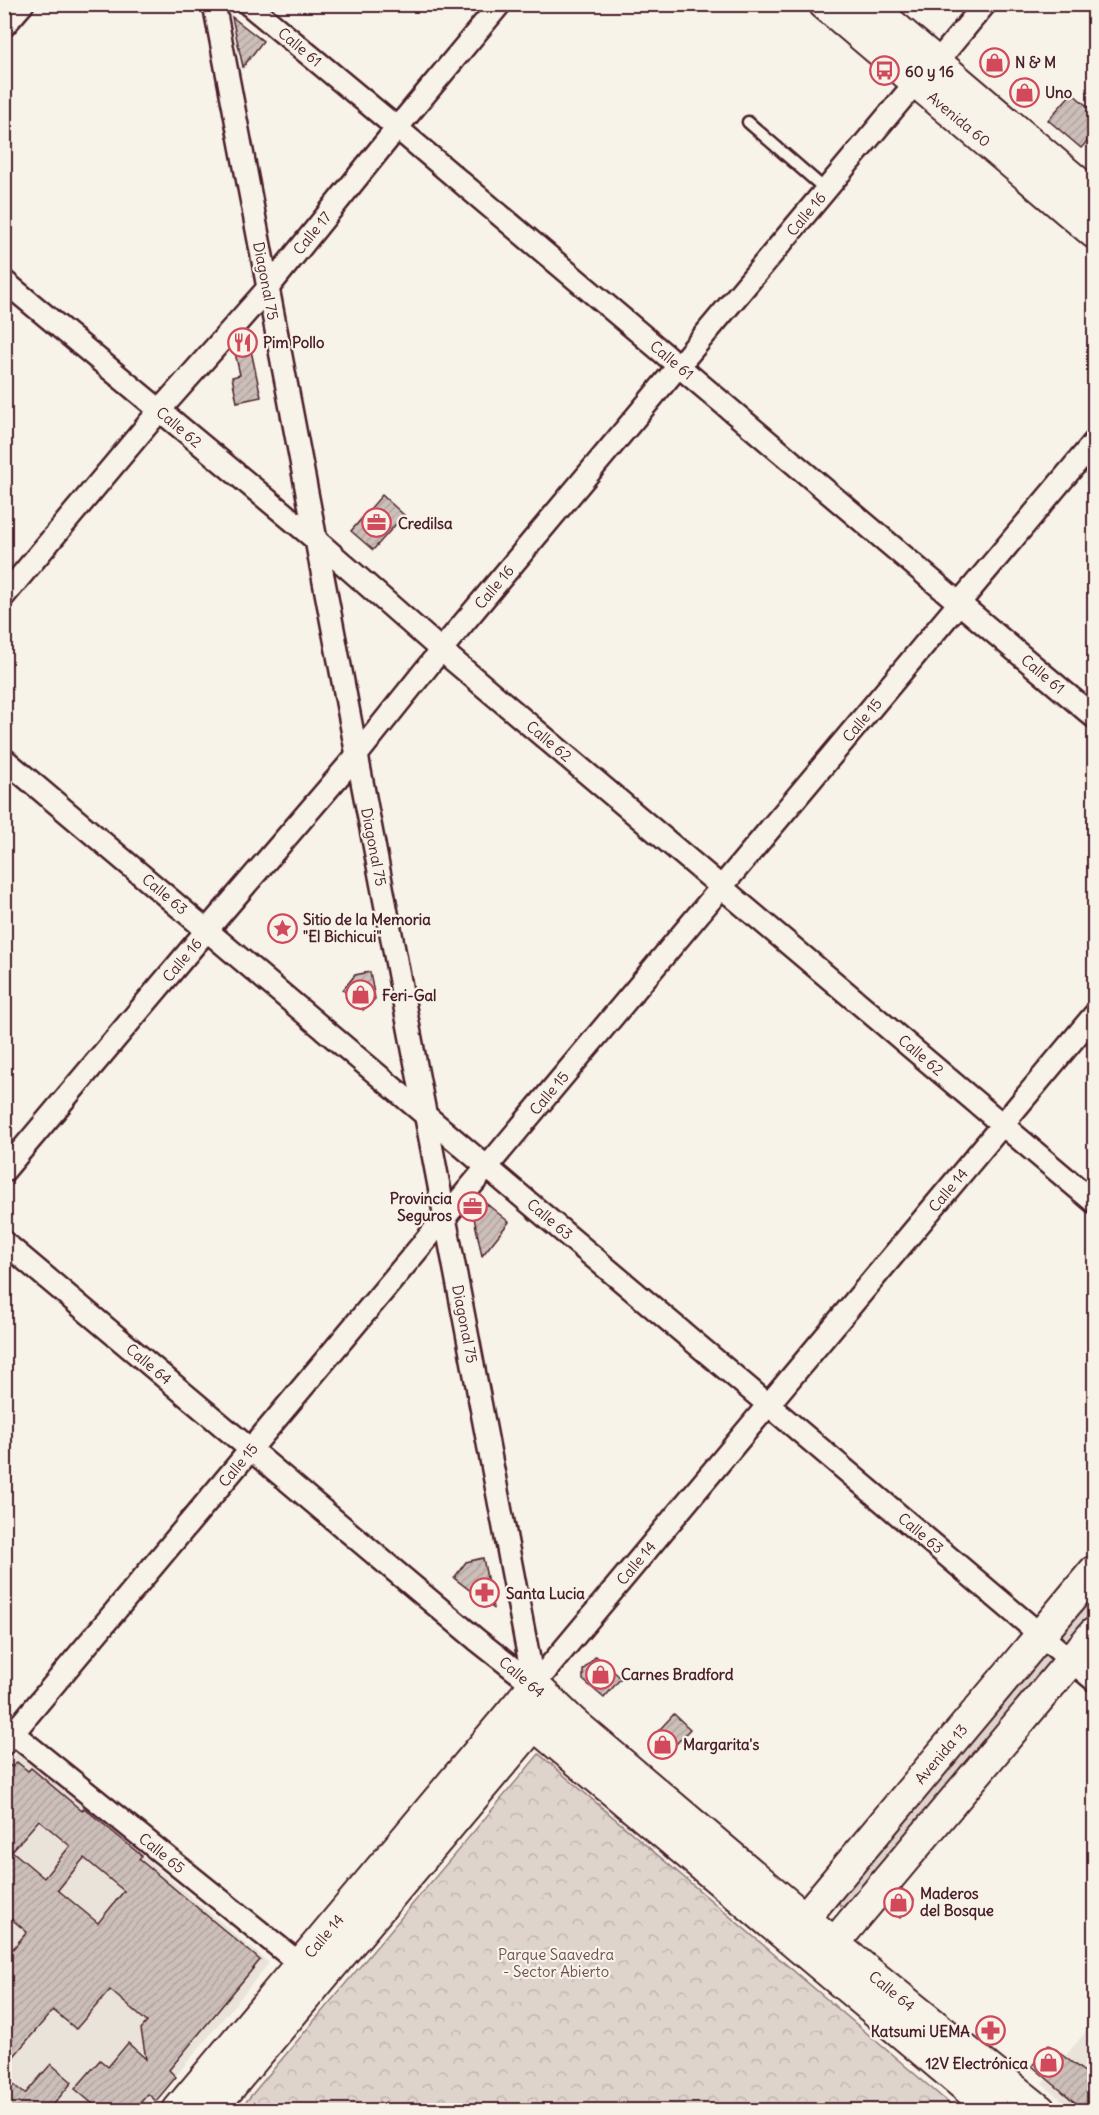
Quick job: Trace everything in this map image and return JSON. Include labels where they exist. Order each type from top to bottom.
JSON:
[{"type":"main road","name":"Avenida 60","points":[[824,4],[927,72],[1095,196]]},
{"type":"main road","name":"Avenida 60","points":[[868,4],[927,72],[1095,233]]},
{"type":"main road","name":"Avenida 13","points":[[796,1928],[1095,1571]]},
{"type":"main road","points":[[826,1953],[1095,1633]]},
{"type":"main road","name":"Calle 64","points":[[534,1685],[796,1928]]},
{"type":"main road","name":"Calle 14","points":[[211,2110],[310,1972],[534,1685]]},
{"type":"main road","name":"Calle 64","points":[[534,1725],[826,1953],[993,2110]]},
{"type":"main road","name":"Calle 14","points":[[178,2110],[310,1972],[534,1725]]},
{"type":"main road","name":"Calle 64","points":[[826,1953],[1040,2110]]},
{"type":"street","points":[[4,26],[23,4]]},
{"type":"street","name":"Diagonal 75","points":[[214,4],[534,1685],[534,1725]]},
{"type":"street","name":"Calle 61","points":[[248,4],[1095,717]]},
{"type":"street","name":"Calle 17","points":[[4,596],[159,411],[268,288],[500,4]]},
{"type":"street","name":"Calle 16","points":[[4,1172],[357,755],[441,650],[826,190],[985,4]]},
{"type":"street","name":"Calle 62","points":[[4,281],[316,540],[441,650],[1095,1202]]},
{"type":"street","name":"Calle 15","points":[[7,1734],[445,1220],[1095,442]]},
{"type":"street","name":"Calle 63","points":[[4,759],[1095,1680]]},
{"type":"street","name":"Calle 14","points":[[534,1685],[1095,1015]]},
{"type":"street","name":"Calle 64","points":[[4,1242],[477,1640],[534,1685]]},
{"type":"street","name":"Calle 65","points":[[7,1734],[310,1972]]},
{"type":"lane","points":[[748,122],[826,190]]},
{"type":"shaded area","points":[[19,1751],[269,1963],[148,2110],[5,2110],[4,1768]]},
{"type":"shaded area","points":[[1094,2022],[1094,2110],[1074,2110],[1042,2084]]},
{"type":"green space","points":[[1094,1588],[1094,1619],[851,1908],[840,1906],[836,1893]]},
{"type":"green space","name":"Parque Saavedra - Sector Abierto","points":[[539,1754],[957,2110],[239,2110]]},
{"type":"building","points":[[232,17],[263,41],[243,67]]},
{"type":"building","points":[[1072,93],[1095,113],[1095,133],[1081,148],[1048,120]]},
{"type":"building","points":[[247,332],[261,397],[237,402],[232,377],[240,375],[234,348]]},
{"type":"building","name":"Credilsa","points":[[382,495],[404,515],[373,550],[351,531]]},
{"type":"building","name":"Feri-Gal","points":[[370,972],[375,999],[363,1010],[343,990],[355,975]]},
{"type":"building","points":[[483,1201],[509,1222],[482,1256],[473,1213]]},
{"type":"building","points":[[483,1558],[493,1608],[454,1578],[466,1562]]},
{"type":"building","name":"Carnes Bradford","points":[[596,1656],[621,1678],[604,1698],[583,1680],[583,1670]]},
{"type":"building","points":[[674,1714],[690,1729],[666,1755],[650,1740]]},
{"type":"building","points":[[4,1761],[12,1767],[17,1762],[28,1771],[31,1768],[82,1811],[84,1808],[142,1856],[139,1859],[260,1960],[169,2070],[176,2077],[156,2101],[148,2094],[134,2110],[100,2110],[75,2089],[100,2060],[108,2067],[128,2043],[146,2059],[141,2029],[147,2022],[110,1990],[76,2029],[53,2010],[4,2068],[5,1958],[27,1932],[4,1913]],"holes":[[[39,1820],[70,1846],[44,1878],[12,1851]],[[84,1858],[124,1891],[98,1923],[58,1890]]]},
{"type":"building","name":"Maderos del Bosque","points":[[902,1889],[914,1899],[900,1918],[887,1907]]},
{"type":"building","points":[[1049,2045],[1095,2080],[1095,2110],[1084,2110],[1032,2066]]},
{"type":"building","points":[[51,2064],[72,2082],[49,2110],[4,2110],[4,2077],[25,2094]]},
{"type":"place","name":"N & M","points":[[994,62]]},
{"type":"place","name":"60 y 16","points":[[884,71]]},
{"type":"place","name":"Uno","points":[[1024,92]]},
{"type":"place","name":"Pim Pollo","points":[[242,342]]},
{"type":"place","name":"Credilsa","points":[[377,523]]},
{"type":"place","name":"Sitio de la Memoria \"El Bichicui\"","points":[[282,928]]},
{"type":"place","name":"Feri-Gal","points":[[361,995]]},
{"type":"place","name":"Provincia Seguros","points":[[473,1207]]},
{"type":"place","name":"Santa Lucia","points":[[485,1593]]},
{"type":"place","name":"Carnes Bradford","points":[[600,1674]]},
{"type":"place","name":"Margarita's","points":[[662,1744]]},
{"type":"place","name":"Maderos del Bosque","points":[[899,1902]]},
{"type":"place","name":"Katsumi UEMA","points":[[991,2031]]},
{"type":"place","name":"12V Electrónica","points":[[1049,2063]]}]
